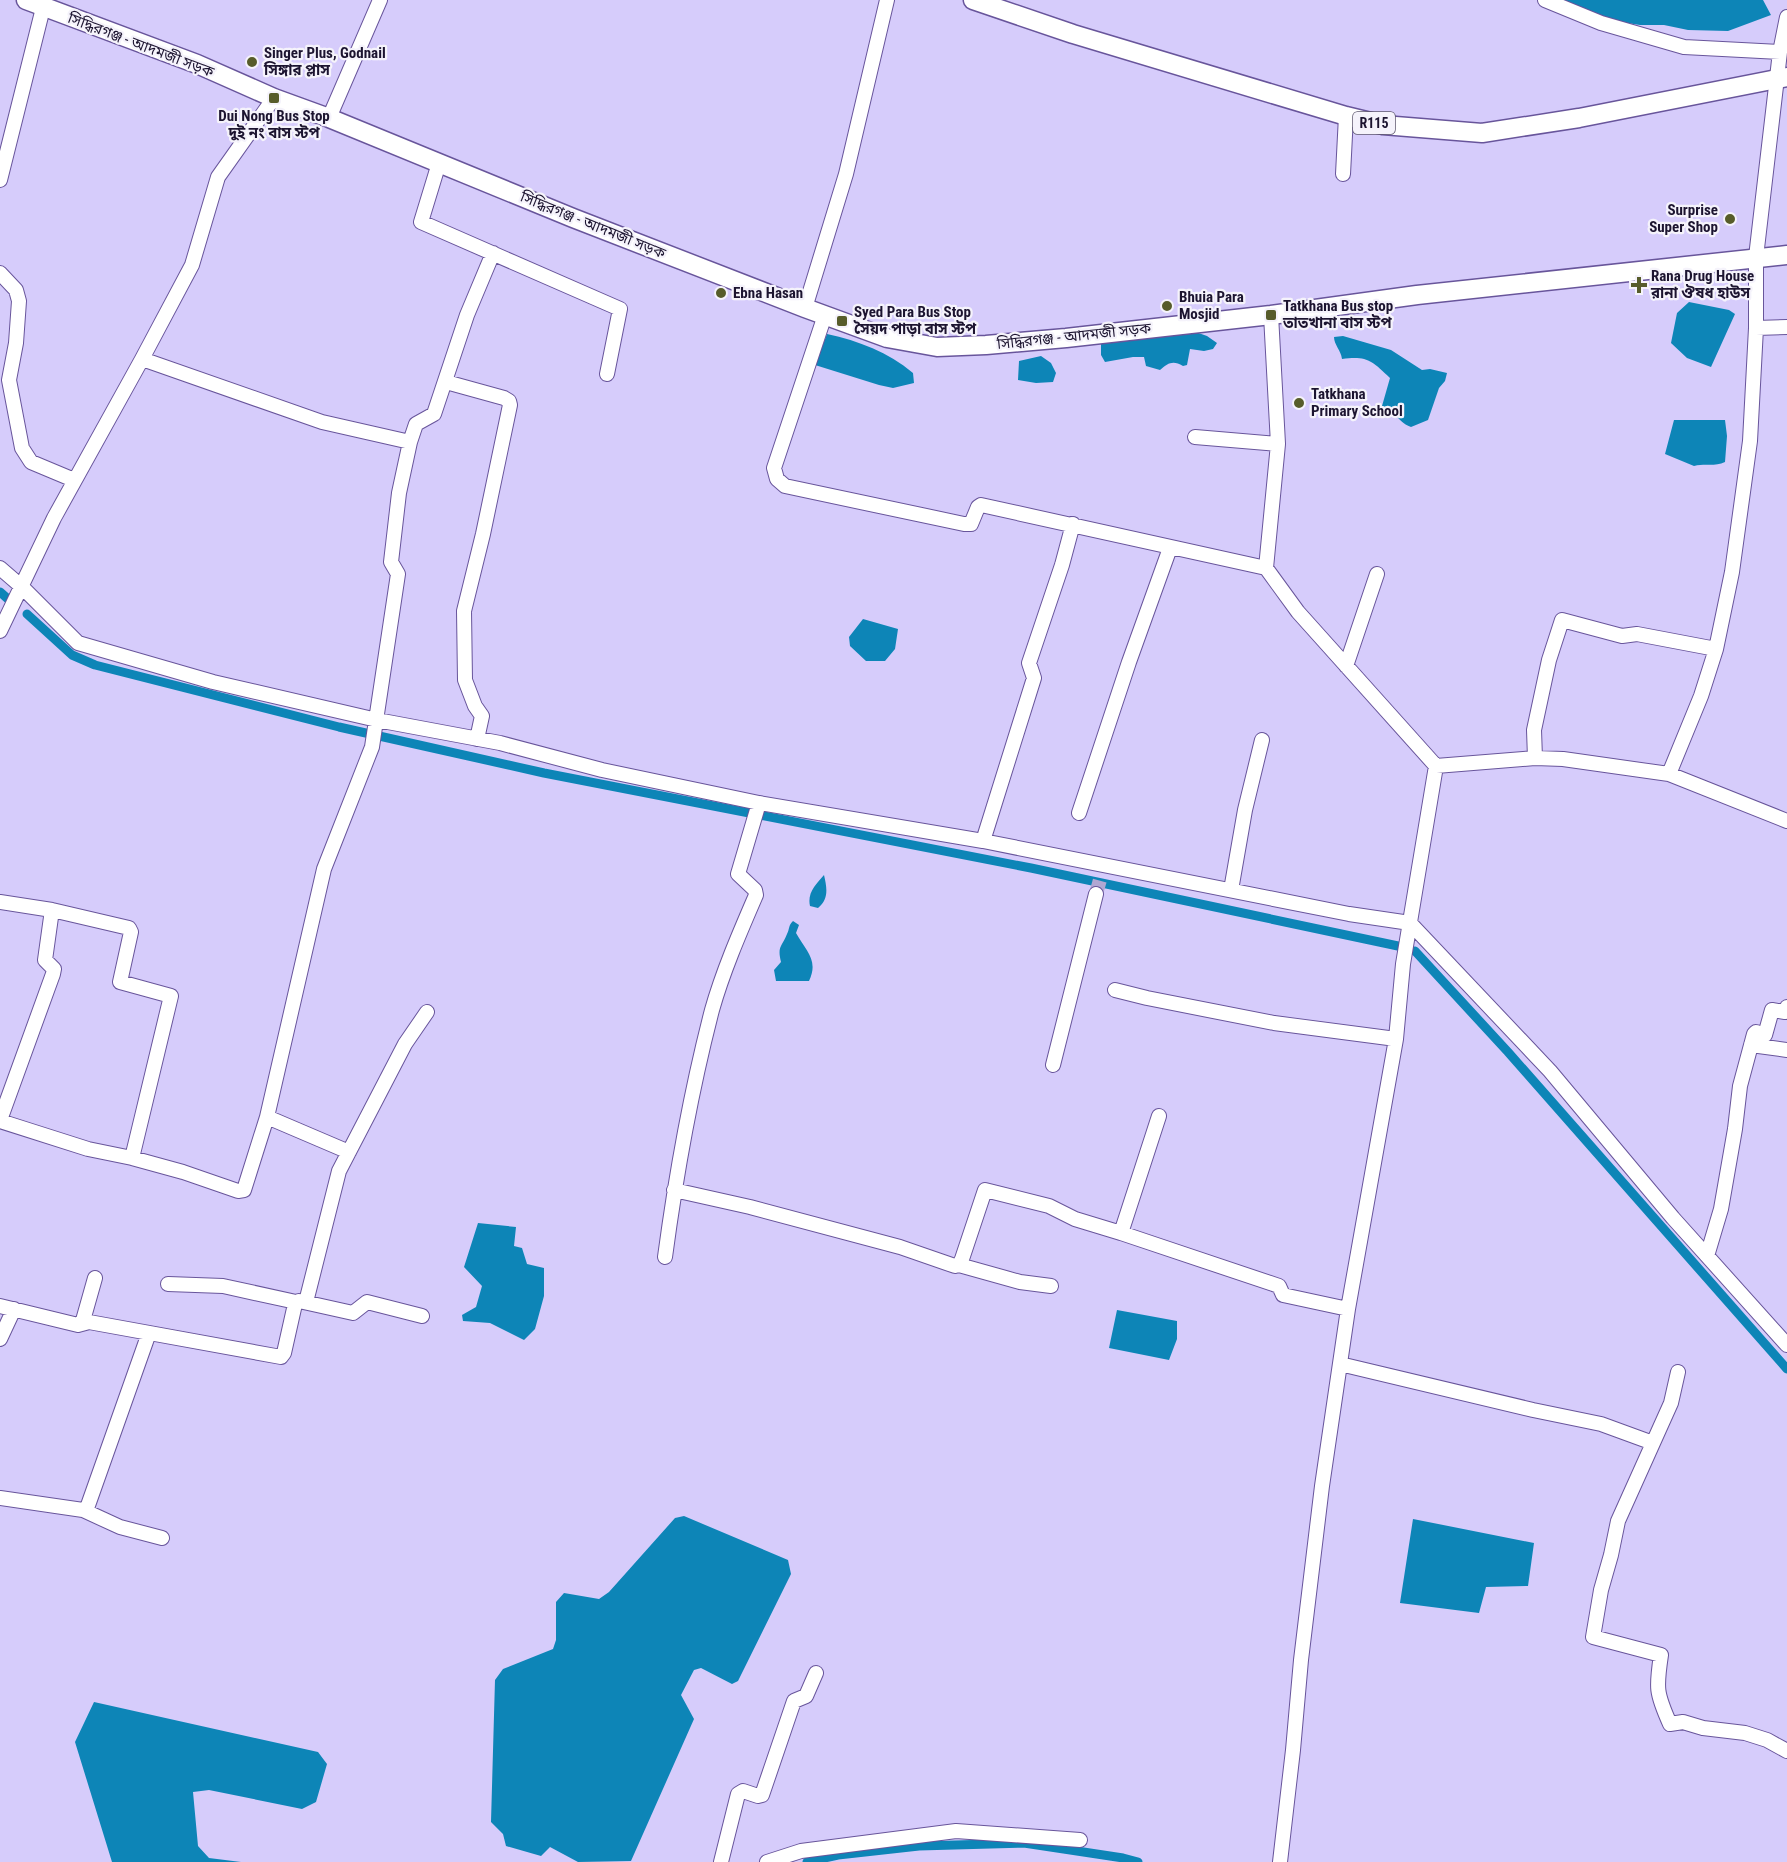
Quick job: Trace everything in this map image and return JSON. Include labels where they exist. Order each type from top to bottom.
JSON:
[{"type":"main road","name":"সিদ্ধিরগঞ্জ - আদমজী সড়ক","points":[[26,0],[197,64],[274,98],[329,118],[573,218],[805,308],[887,338],[937,347],[1009,343],[1271,315],[1417,295],[1787,255]]},
{"type":"main road","name":"R115","points":[[973,0],[1073,34],[1383,125],[1482,133],[1579,118],[1782,78]]},
{"type":"street","points":[[329,118],[380,0]]},
{"type":"street","points":[[805,308],[846,174],[887,0]]},
{"type":"street","points":[[1545,0],[1601,23],[1684,47],[1780,52]]},
{"type":"street","points":[[0,180],[44,8]]},
{"type":"street","points":[[1669,774],[1701,696],[1716,649],[1732,572],[1750,441],[1756,328],[1756,257],[1782,78],[1780,52],[1787,17]]},
{"type":"street","points":[[0,632],[54,518],[192,265],[218,177],[274,98]]},
{"type":"street","points":[[1343,174],[1346,116]]},
{"type":"street","points":[[439,163],[421,222],[620,309],[607,374]]},
{"type":"street","points":[[52,910],[45,960],[54,969],[53,974],[0,1121],[88,1149],[183,1172],[241,1192],[244,1190],[267,1117],[324,869],[372,747],[398,574],[391,562],[396,516],[410,442],[414,427],[434,414],[467,315],[493,253]]},
{"type":"street","points":[[0,273],[16,290],[20,300],[9,380],[22,448],[31,462],[74,480]]},
{"type":"street","points":[[825,315],[774,468],[777,479],[785,486],[964,524],[971,524],[981,505],[1266,568]]},
{"type":"street","points":[[1271,315],[1278,444],[1266,568],[1298,612],[1436,766]]},
{"type":"street","points":[[1756,328],[1787,327]]},
{"type":"street","points":[[142,359],[322,422],[410,442]]},
{"type":"street","points":[[446,382],[504,398],[509,401],[510,405],[464,611],[465,680],[475,706],[482,716],[477,739]]},
{"type":"street","points":[[1195,437],[1278,444]]},
{"type":"street","points":[[983,841],[1034,678],[1029,663],[1062,565],[1073,524]]},
{"type":"street","points":[[1079,813],[1170,548]]},
{"type":"street","points":[[0,568],[78,643],[213,682],[376,724],[477,739],[758,807],[983,841],[1102,871],[1231,890],[1349,914],[1410,923],[1550,1071],[1707,1256],[1787,1345]]},
{"type":"street","points":[[1346,666],[1377,574]]},
{"type":"street","points":[[1535,758],[1534,730],[1549,660],[1562,620],[1622,636],[1637,634],[1716,649]]},
{"type":"street","points":[[1231,890],[1245,810],[1262,740]]},
{"type":"street","points":[[1436,766],[1535,758],[1563,759],[1669,774],[1787,821]]},
{"type":"street","points":[[1280,1862],[1302,1648],[1322,1486],[1348,1309],[1396,1039],[1403,964],[1436,766]]},
{"type":"street","points":[[664,1257],[674,1190],[713,1009],[734,948],[756,895],[755,890],[738,874],[758,807]]},
{"type":"street","points":[[1053,1065],[1096,894]]},
{"type":"street","points":[[0,902],[52,910],[129,928],[131,932],[120,982],[171,996],[132,1158]]},
{"type":"street","points":[[1115,990],[1275,1023],[1396,1039]]},
{"type":"street","points":[[1707,1256],[1721,1209],[1740,1086],[1755,1032],[1765,1035],[1772,1010],[1785,1012],[1787,1007]]},
{"type":"street","points":[[0,1306],[78,1325],[89,1322],[281,1357],[301,1302],[339,1171],[405,1044],[427,1012]]},
{"type":"street","points":[[1751,1045],[1787,1050]]},
{"type":"street","points":[[1120,1233],[1159,1116]]},
{"type":"street","points":[[267,1117],[349,1152]]},
{"type":"street","points":[[674,1190],[750,1207],[1020,1282],[1051,1286]]},
{"type":"street","points":[[959,1265],[986,1190],[1049,1206],[1074,1219],[1279,1286],[1283,1295],[1348,1309]]},
{"type":"street","points":[[82,1324],[95,1278]]},
{"type":"street","points":[[168,1284],[223,1286],[353,1313],[367,1302],[422,1316]]},
{"type":"street","points":[[0,1339],[14,1310]]},
{"type":"street","points":[[86,1511],[149,1333]]},
{"type":"street","points":[[1340,1364],[1601,1424],[1653,1443]]},
{"type":"street","points":[[1678,1372],[1671,1403],[1618,1521],[1611,1555],[1600,1590],[1593,1636],[1661,1655],[1657,1682],[1658,1697],[1670,1724],[1683,1722],[1703,1728],[1745,1733],[1767,1740],[1787,1751]]},
{"type":"street","points":[[0,1498],[86,1511],[120,1527],[162,1538]]},
{"type":"street","points":[[721,1862],[738,1794],[743,1791],[758,1796],[762,1795],[794,1701],[806,1696],[816,1673]]},
{"type":"street","points":[[767,1862],[801,1851],[948,1832],[1080,1840]]},
{"type":"water","points":[[1557,0],[1763,0],[1771,15],[1728,31],[1688,30],[1664,25],[1640,25],[1602,19]]},
{"type":"water","points":[[1689,302],[1729,310],[1735,314],[1711,367],[1687,358],[1671,343],[1677,313]]},
{"type":"water","points":[[1187,329],[1207,336],[1217,343],[1213,349],[1204,351],[1190,349],[1187,365],[1171,363],[1160,370],[1146,366],[1144,357],[1105,362],[1101,355],[1101,343]]},
{"type":"water","points":[[827,334],[862,344],[894,359],[913,373],[914,383],[893,388],[815,365]]},
{"type":"water","points":[[1343,336],[1391,350],[1422,370],[1430,369],[1447,373],[1428,420],[1411,427],[1402,422],[1391,410],[1382,406],[1390,378],[1378,367],[1363,359],[1342,359],[1334,337]]},
{"type":"water","points":[[1041,356],[1051,363],[1056,373],[1053,382],[1036,383],[1018,380],[1019,361]]},
{"type":"water","points":[[1674,420],[1725,420],[1727,436],[1725,462],[1694,466],[1665,454]]},
{"type":"water","points":[[863,619],[898,629],[895,649],[885,661],[866,661],[850,646],[849,637]]},
{"type":"water","points":[[824,875],[826,897],[818,908],[810,906],[811,893]]},
{"type":"water","points":[[793,921],[799,925],[796,933],[812,961],[812,974],[809,981],[776,981],[774,970],[781,962],[780,950]]},
{"type":"water","points":[[478,1223],[516,1227],[514,1246],[522,1248],[527,1264],[544,1268],[544,1296],[535,1329],[524,1340],[490,1323],[463,1321],[462,1315],[476,1307],[482,1286],[464,1267]]},
{"type":"water","points":[[1117,1310],[1177,1321],[1177,1339],[1169,1360],[1109,1348]]},
{"type":"water","points":[[684,1516],[788,1560],[791,1574],[738,1681],[732,1684],[701,1668],[694,1670],[681,1695],[694,1719],[631,1861],[578,1862],[550,1847],[541,1856],[506,1846],[503,1834],[491,1822],[495,1680],[503,1669],[553,1649],[556,1640],[556,1602],[564,1593],[599,1599],[609,1592],[675,1518]]},
{"type":"water","points":[[1413,1519],[1534,1543],[1528,1586],[1486,1587],[1479,1613],[1400,1603]]},
{"type":"water","points":[[94,1702],[318,1752],[327,1764],[316,1802],[302,1809],[209,1790],[193,1792],[198,1846],[209,1858],[241,1862],[112,1862],[75,1742]]},
{"type":"waterway","points":[[0,592],[8,599]]},
{"type":"waterway","points":[[27,614],[72,655],[95,665],[339,727],[544,773],[1031,868],[1398,946]]},
{"type":"waterway","points":[[1415,951],[1508,1052],[1787,1369]]},
{"type":"waterway","points":[[807,1862],[838,1855],[919,1846],[1024,1843],[1138,1862]]},
{"type":"tunnel","points":[[1096,894],[1101,876]]},
{"type":"place","name":"Singer Plus, Godnail সিঙ্গার প্লাস","points":[[252,62]]},
{"type":"place","name":"Dui Nong Bus Stop দুই নং বাস স্টপ","points":[[274,98]]},
{"type":"place","name":"Surprise Super Shop","points":[[1730,219]]},
{"type":"place","name":"Rana Drug House রানা ঔষধ হাউস","points":[[1639,285]]},
{"type":"place","name":"Ebna Hasan","points":[[721,293]]},
{"type":"place","name":"Bhuia Para Mosjid","points":[[1167,306]]},
{"type":"place","name":"Tatkhana Bus stop তাতখানা বাস স্টপ","points":[[1271,315]]},
{"type":"place","name":"Syed Para Bus Stop সৈয়দ পাড়া বাস স্টপ","points":[[842,321]]},
{"type":"place","name":"Tatkhana Primary School","points":[[1299,403]]}]
